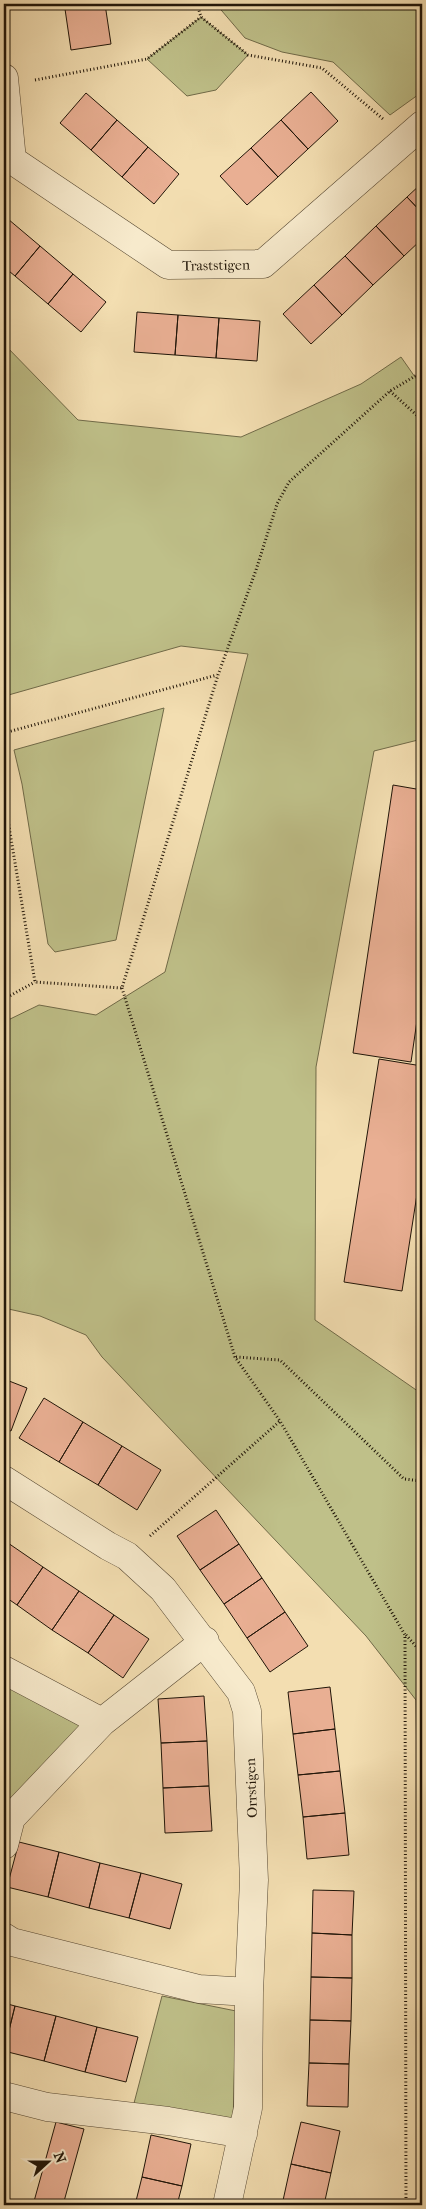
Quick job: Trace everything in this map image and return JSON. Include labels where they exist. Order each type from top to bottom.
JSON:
[{"type":"lane","name":"Traststigen","points":[[4,82],[12,160],[168,265],[263,264],[414,132]]},
{"type":"lane","name":"Orrstigen","points":[[4,1480],[127,1556],[163,1589],[205,1641],[241,1692],[248,1711],[254,1880],[249,1992],[248,2108],[227,2205]]},
{"type":"lane","points":[[4,1845],[7,1816],[102,1722],[205,1641]]},
{"type":"lane","points":[[4,1670],[102,1722]]},
{"type":"lane","points":[[4,1937],[12,1942],[199,1989],[249,1992]]},
{"type":"lane","points":[[4,2096],[47,2107],[168,2121],[243,2134]]},
{"type":"path","points":[[197,4],[201,17],[248,55],[322,68],[414,132]]},
{"type":"path","points":[[4,82],[147,58],[201,17]]},
{"type":"path","points":[[422,372],[390,391],[289,482],[277,504],[256,570],[218,674],[122,988],[235,1357],[280,1421],[405,1635],[422,1653]]},
{"type":"path","points":[[390,391],[422,420]]},
{"type":"path","points":[[4,733],[218,674]]},
{"type":"path","points":[[4,797],[35,982]]},
{"type":"path","points":[[4,999],[35,982],[122,988]]},
{"type":"path","points":[[235,1357],[280,1360],[404,1479],[422,1481]]},
{"type":"path","points":[[127,1556],[280,1421]]},
{"type":"path","points":[[405,1635],[406,2204],[422,2202]]},
{"type":"green space","points":[[216,4],[422,4],[422,92],[390,115],[333,62],[282,52],[245,38]]},
{"type":"green space","points":[[201,17],[248,55],[216,90],[187,96],[147,59]]},
{"type":"green space","points":[[4,344],[78,420],[241,437],[361,384],[401,357],[422,387],[422,739],[374,751],[316,1067],[315,1320],[422,1394],[422,1844],[418,1844],[416,1700],[366,1636],[102,1357],[86,1335],[40,1316],[4,1308],[4,1022],[39,1005],[96,1015],[165,972],[248,654],[181,646],[5,696]]},
{"type":"green space","points":[[164,708],[116,940],[55,952],[48,944],[22,784],[14,750]]},
{"type":"green space","points":[[4,1670],[102,1722],[4,1815]]},
{"type":"green space","points":[[162,1996],[236,2011],[233,2124],[133,2107]]},
{"type":"building","points":[[65,4],[99,4],[65,9]]},
{"type":"building","points":[[105,4],[111,44],[71,50],[65,9]]},
{"type":"building","points":[[311,92],[338,121],[308,149],[281,120]]},
{"type":"building","points":[[86,93],[117,120],[91,150],[60,123]]},
{"type":"building","points":[[117,120],[148,147],[122,177],[91,150]]},
{"type":"building","points":[[281,120],[308,149],[278,177],[251,148]]},
{"type":"building","points":[[148,147],[179,174],[154,204],[122,177]]},
{"type":"building","points":[[251,148],[278,177],[247,205],[220,176]]},
{"type":"building","points":[[422,183],[422,213],[407,197]]},
{"type":"building","points":[[407,197],[422,213],[422,239],[404,256],[376,226]]},
{"type":"building","points":[[8,219],[40,246],[15,276],[4,267],[4,223]]},
{"type":"building","points":[[376,226],[404,256],[373,285],[345,256]]},
{"type":"building","points":[[40,246],[73,274],[48,304],[15,276]]},
{"type":"building","points":[[345,256],[373,285],[342,315],[314,285]]},
{"type":"building","points":[[73,274],[106,302],[81,332],[48,304]]},
{"type":"building","points":[[314,285],[342,315],[311,344],[283,314]]},
{"type":"building","points":[[137,312],[178,315],[175,355],[134,352]]},
{"type":"building","points":[[178,315],[219,318],[216,358],[175,355]]},
{"type":"building","points":[[219,318],[260,321],[257,361],[216,358]]},
{"type":"building","points":[[393,785],[422,790],[422,986],[411,1062],[353,1053]]},
{"type":"building","points":[[379,1059],[422,1066],[422,1162],[402,1291],[344,1282]]},
{"type":"building","points":[[4,1379],[27,1388],[11,1431],[4,1429]]},
{"type":"building","points":[[44,1398],[83,1422],[59,1462],[19,1438]]},
{"type":"building","points":[[83,1422],[122,1446],[98,1485],[59,1462]]},
{"type":"building","points":[[122,1446],[161,1470],[137,1510],[98,1485]]},
{"type":"building","points":[[216,1510],[239,1544],[200,1570],[177,1536]]},
{"type":"building","points":[[8,1543],[43,1567],[17,1605],[4,1596],[4,1550]]},
{"type":"building","points":[[239,1544],[262,1578],[224,1604],[200,1570]]},
{"type":"building","points":[[43,1567],[79,1591],[52,1630],[17,1605]]},
{"type":"building","points":[[262,1578],[285,1612],[247,1638],[224,1604]]},
{"type":"building","points":[[79,1591],[114,1615],[88,1653],[52,1630]]},
{"type":"building","points":[[285,1612],[308,1646],[270,1672],[247,1638]]},
{"type":"building","points":[[114,1615],[149,1639],[123,1678],[88,1653]]},
{"type":"building","points":[[330,1687],[335,1729],[293,1734],[288,1692]]},
{"type":"building","points":[[204,1696],[207,1741],[161,1743],[158,1699]]},
{"type":"building","points":[[335,1729],[340,1771],[298,1775],[293,1734]]},
{"type":"building","points":[[207,1741],[209,1786],[163,1788],[161,1743]]},
{"type":"building","points":[[340,1771],[345,1813],[303,1817],[298,1775]]},
{"type":"building","points":[[209,1786],[212,1831],[165,1833],[163,1788]]},
{"type":"building","points":[[345,1813],[349,1855],[307,1859],[303,1817]]},
{"type":"building","points":[[19,1842],[59,1852],[48,1897],[7,1887]]},
{"type":"building","points":[[59,1852],[100,1863],[89,1908],[48,1897]]},
{"type":"building","points":[[100,1863],[141,1873],[129,1918],[89,1908]]},
{"type":"building","points":[[141,1873],[182,1884],[170,1929],[129,1918]]},
{"type":"building","points":[[313,1890],[354,1891],[352,1935],[312,1933]]},
{"type":"building","points":[[312,1933],[352,1935],[352,1978],[311,1977]]},
{"type":"building","points":[[311,1977],[352,1978],[351,2021],[310,2020]]},
{"type":"building","points":[[4,2003],[15,2006],[4,2050]]},
{"type":"building","points":[[15,2006],[56,2016],[44,2061],[4,2051]]},
{"type":"building","points":[[56,2016],[97,2027],[85,2072],[44,2061]]},
{"type":"building","points":[[310,2020],[351,2021],[349,2064],[309,2063]]},
{"type":"building","points":[[97,2027],[138,2037],[126,2082],[85,2072]]},
{"type":"building","points":[[309,2063],[349,2064],[348,2107],[307,2106]]},
{"type":"building","points":[[56,2122],[84,2129],[63,2205],[33,2205]]},
{"type":"building","points":[[301,2122],[340,2131],[331,2173],[291,2164]]},
{"type":"building","points":[[151,2135],[191,2144],[182,2186],[142,2177]]},
{"type":"building","points":[[291,2164],[331,2173],[324,2205],[282,2205]]},
{"type":"building","points":[[142,2177],[182,2186],[177,2205],[135,2205]]}]
